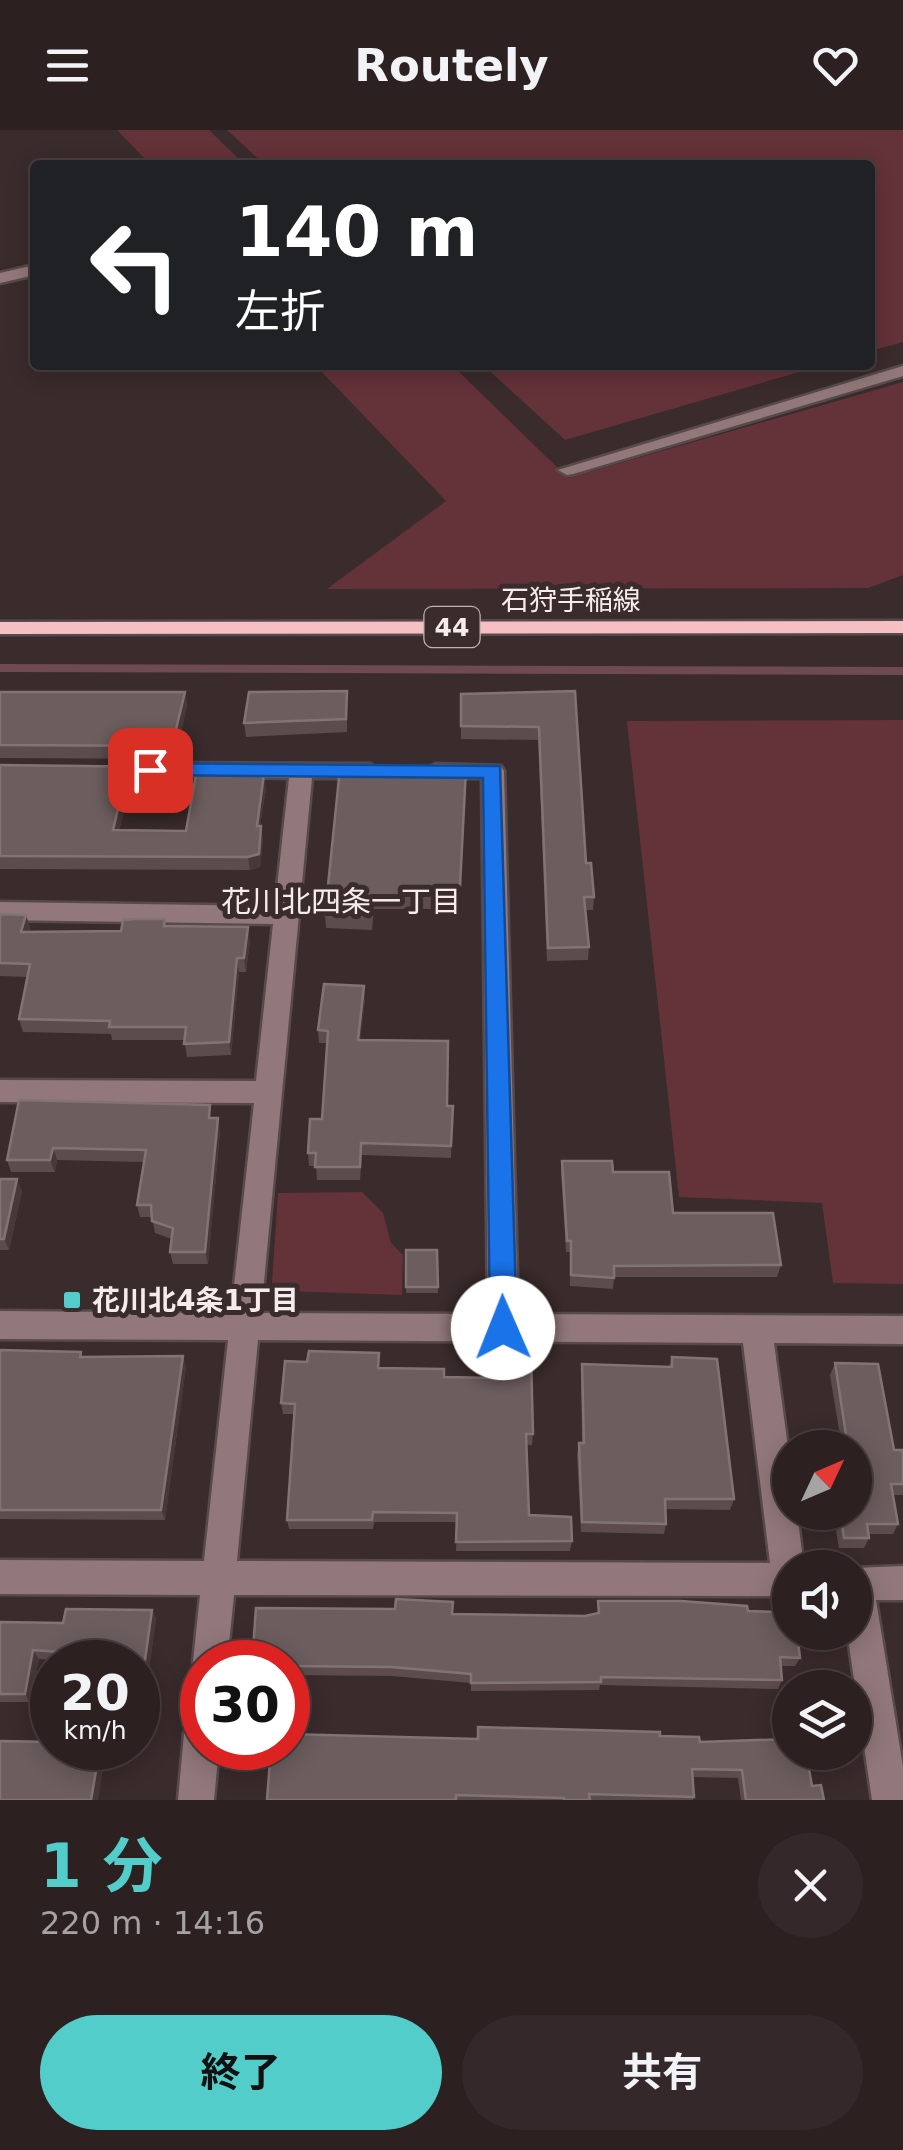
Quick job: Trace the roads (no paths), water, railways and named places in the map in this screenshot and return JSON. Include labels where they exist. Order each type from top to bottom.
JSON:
[{"type":"main road","name":"石狩手稲線","points":[[0,628],[903,626]]},
{"type":"street","points":[[0,278],[30,271]]},
{"type":"street","points":[[567,470],[903,371]]},
{"type":"street","points":[[113,770],[493,771],[503,1328]]},
{"type":"street","points":[[212,1640],[301,772]]},
{"type":"street","points":[[0,911],[287,914]]},
{"type":"street","points":[[0,1091],[268,1092]]},
{"type":"street","points":[[0,1325],[903,1330]]},
{"type":"street","points":[[0,1577],[789,1580],[757,1330]]},
{"type":"street","points":[[890,1800],[856,1583],[903,1583]]},
{"type":"street","points":[[196,1800],[199,1770]]},
{"type":"waterway","points":[[0,668],[903,671]]},
{"type":"place","name":"花川北4条1丁目","points":[[72,1300]]},
{"type":"district","name":"花川北四条一丁目","points":[[341,902]]}]
